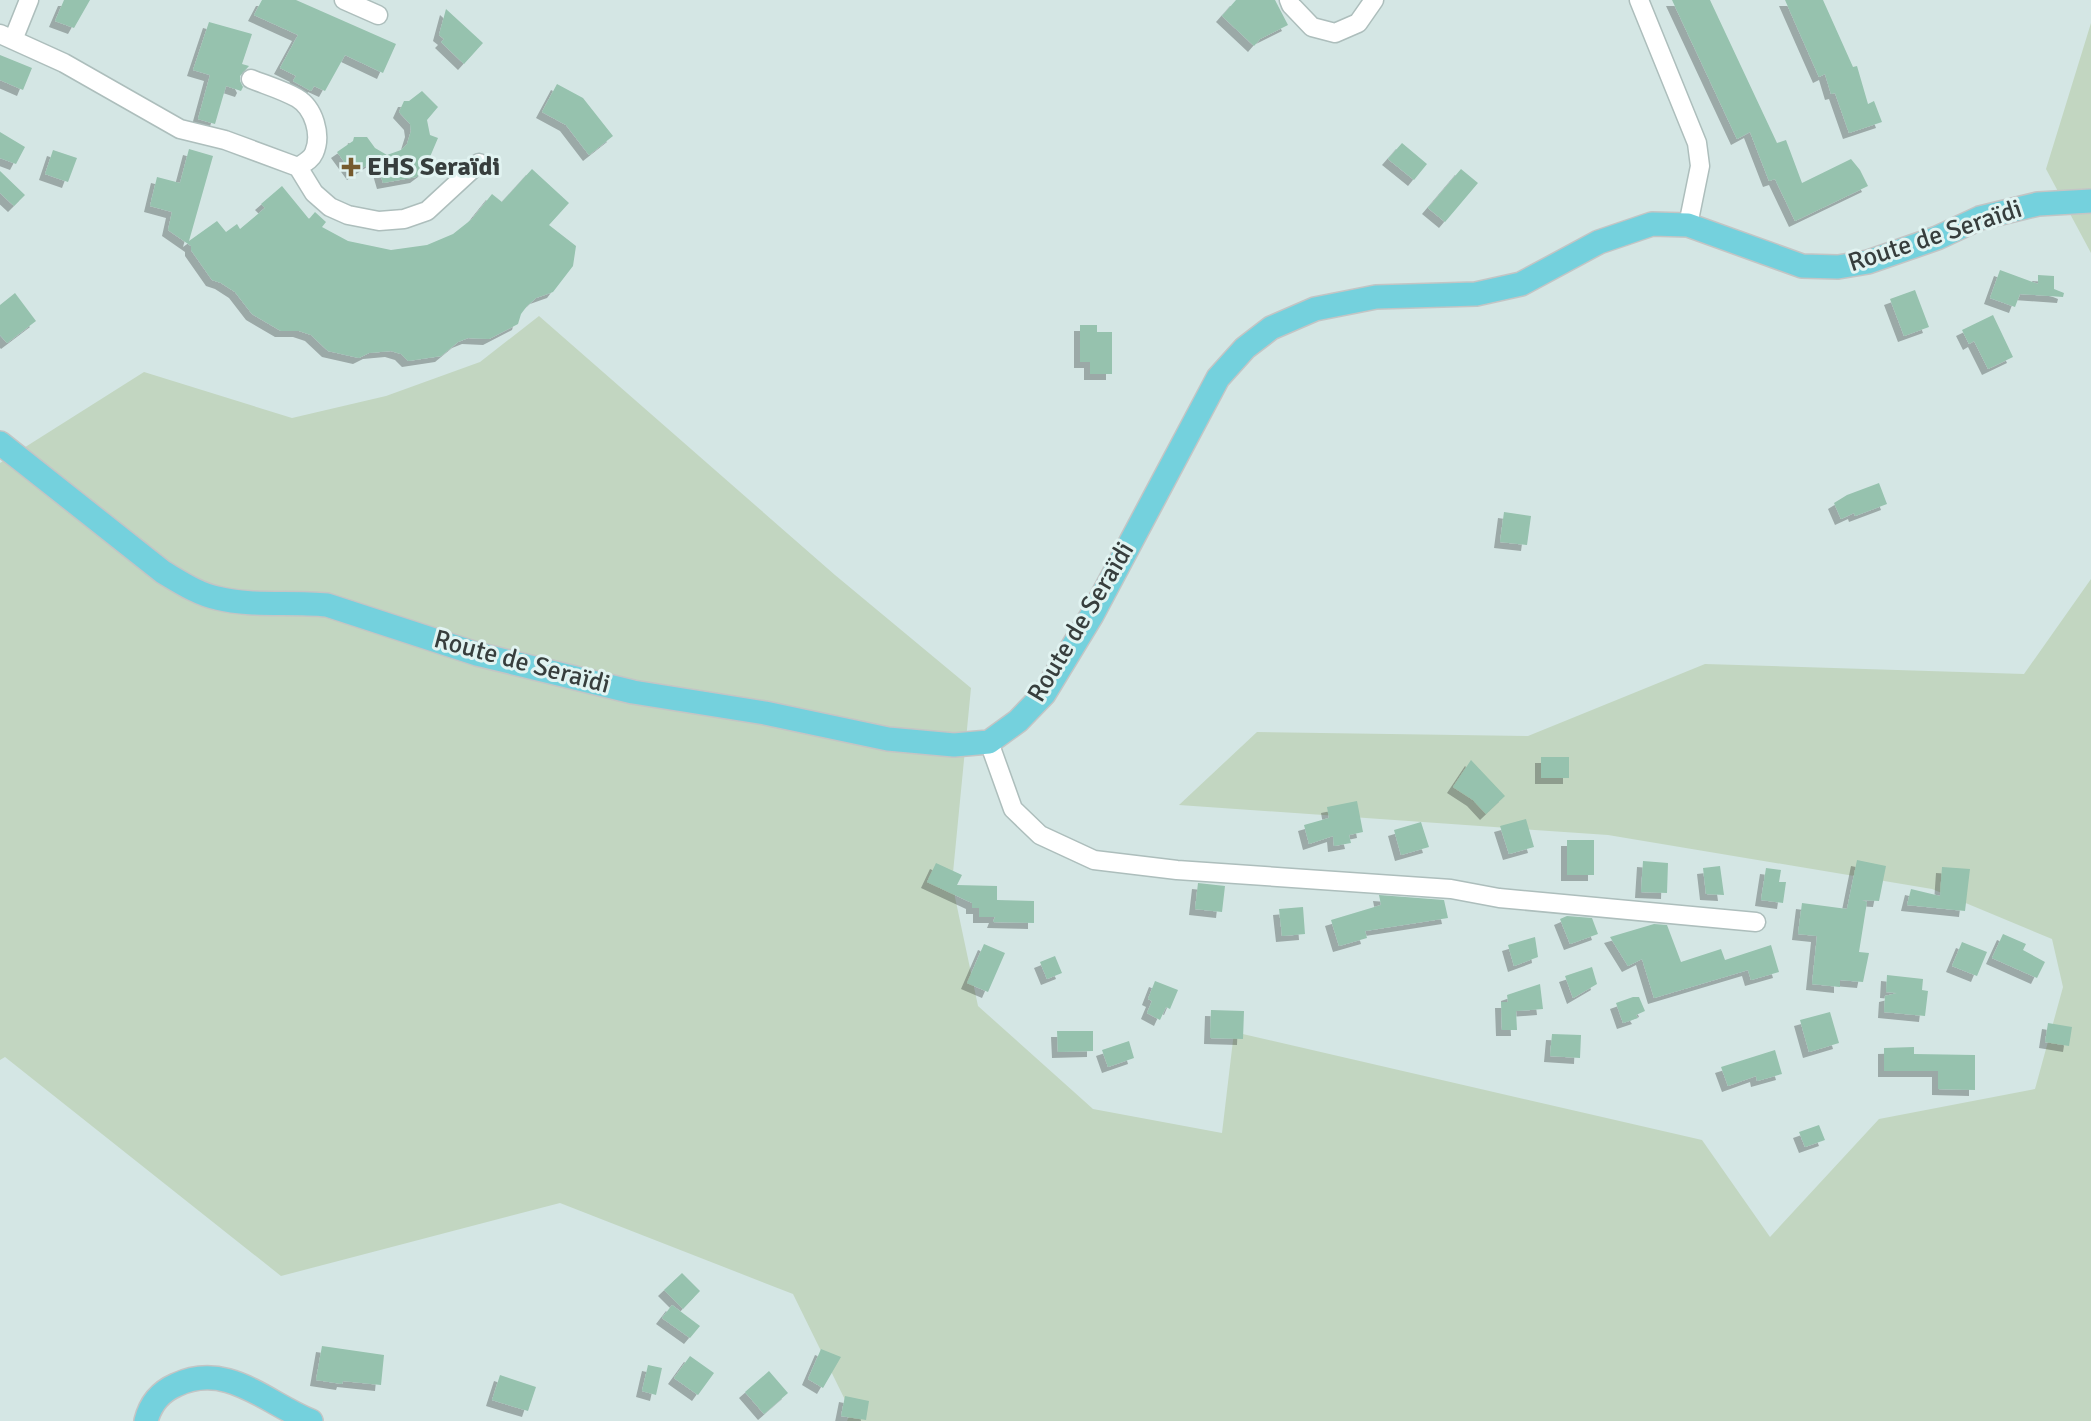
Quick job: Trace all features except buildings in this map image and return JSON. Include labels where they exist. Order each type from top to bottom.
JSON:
[{"type":"main road","name":"Route de Seraïdi","points":[[0,443],[163,572],[216,598],[243,602],[302,602],[327,605],[477,654],[633,692],[765,713],[888,739],[954,745],[989,741],[1018,721],[1044,694],[1092,615],[1218,378],[1245,348],[1271,328],[1315,309],[1376,297],[1476,295],[1521,284],[1599,242],[1653,224],[1688,225],[1802,266],[1838,267],[1868,262],[1937,238],[1980,218],[2038,204],[2091,201]]},
{"type":"main road","points":[[146,1421],[148,1412],[159,1396],[168,1389],[182,1382],[217,1378],[234,1381],[310,1421]]},
{"type":"street","points":[[29,0],[6,37],[64,63],[180,129],[225,140],[298,167],[314,193],[330,206],[348,215],[379,221],[404,219],[427,211],[479,163]]},
{"type":"street","points":[[344,0],[378,15]]},
{"type":"street","points":[[1289,0],[1312,27],[1335,33],[1357,23],[1374,0]]},
{"type":"street","points":[[1639,0],[1697,144],[1700,166],[1688,225]]},
{"type":"street","points":[[251,79],[300,100],[309,110],[316,125],[317,139],[314,153],[298,167]]},
{"type":"street","points":[[989,741],[1013,809],[1040,835],[1094,860],[1177,870],[1451,889],[1499,898],[1756,922]]},
{"type":"green space","points":[[2091,23],[2091,253],[2046,169]]},
{"type":"green space","points":[[539,316],[835,575],[971,688],[952,883],[978,1006],[1093,1109],[1222,1133],[1234,1032],[1702,1140],[1770,1237],[1879,1119],[2035,1089],[2063,987],[2052,939],[1932,889],[1608,835],[1179,805],[1257,732],[1528,736],[1705,664],[2024,674],[2091,579],[2091,1421],[847,1421],[851,1412],[793,1294],[560,1203],[281,1276],[5,1057],[0,1060],[0,463],[144,372],[292,418],[386,396],[480,362]]},
{"type":"place","name":"EHS Seraïdi","points":[[351,167]]}]
